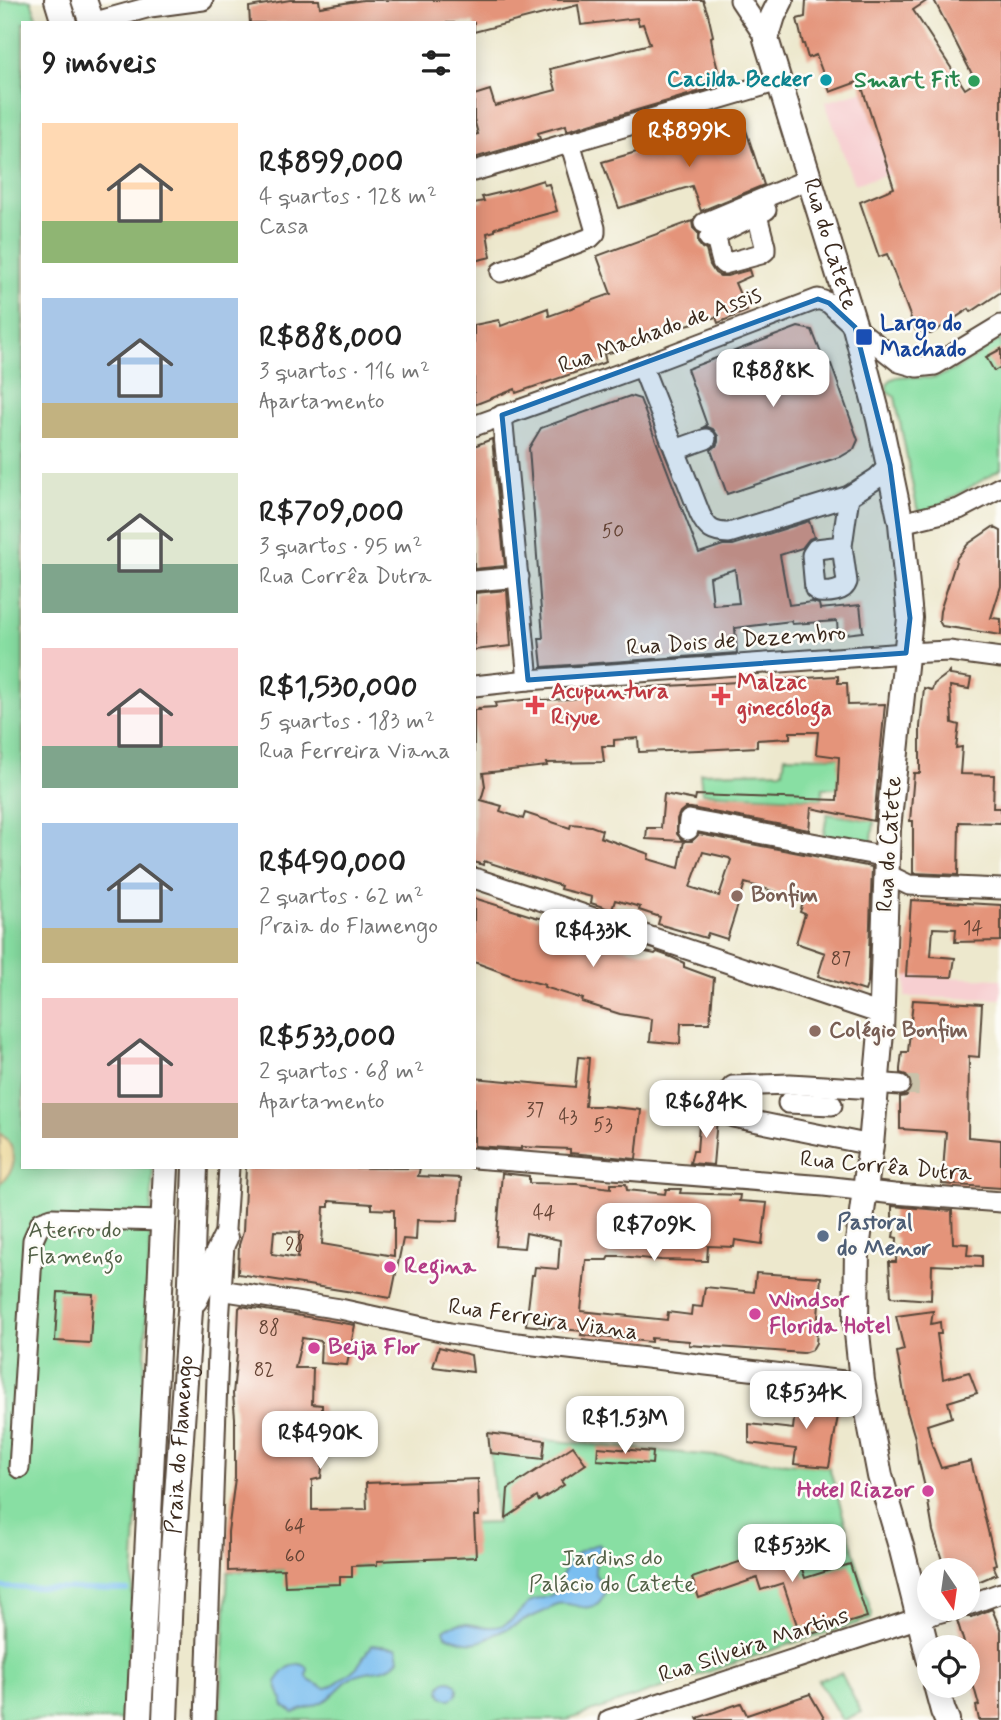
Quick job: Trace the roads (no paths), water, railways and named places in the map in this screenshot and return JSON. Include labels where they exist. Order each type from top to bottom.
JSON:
[{"type":"main road","points":[[57,0],[63,21]]},
{"type":"main road","points":[[84,0],[91,21]]},
{"type":"main road","points":[[766,39],[781,0]]},
{"type":"main road","name":"Rua do Catete","points":[[766,39],[855,327],[890,465],[901,523],[910,618],[888,830],[881,1014],[871,1145],[857,1249],[856,1323],[862,1381],[880,1476],[917,1610]]},
{"type":"main road","name":"Praia do Flamengo","points":[[139,1720],[166,1169]]},
{"type":"main road","name":"Praia do Flamengo","points":[[165,1720],[170,1594],[190,1310],[195,1169]]},
{"type":"main road","points":[[190,1310],[225,1238]]},
{"type":"main road","points":[[940,1698],[947,1720]]},
{"type":"street","points":[[98,21],[150,7],[203,0]]},
{"type":"street","points":[[740,0],[766,39]]},
{"type":"street","points":[[476,170],[779,81]]},
{"type":"street","points":[[501,272],[590,238],[595,233],[569,142]]},
{"type":"street","points":[[709,232],[757,215],[810,184]]},
{"type":"street","points":[[709,232],[810,184]]},
{"type":"street","points":[[709,232],[724,264],[761,254],[765,251],[765,246],[757,215]]},
{"type":"street","name":"Rua Machado de Assis","points":[[476,425],[818,299],[829,303],[855,327]]},
{"type":"street","points":[[855,327],[899,362],[917,367],[935,365],[1001,325]]},
{"type":"street","points":[[642,366],[706,526],[713,532],[729,533],[849,496],[877,478],[890,465]]},
{"type":"street","points":[[502,415],[528,680]]},
{"type":"street","points":[[675,450],[706,439]]},
{"type":"street","points":[[901,523],[959,509],[1001,487]]},
{"type":"street","points":[[842,546],[849,496]]},
{"type":"street","points":[[476,581],[519,577]]},
{"type":"street","name":"Rua Dois de Dezembro","points":[[476,686],[906,653],[949,652],[1001,658]]},
{"type":"street","points":[[688,830],[689,820],[887,865],[909,885],[1001,889]]},
{"type":"street","points":[[476,879],[881,1014]]},
{"type":"street","points":[[789,1094],[900,1084]]},
{"type":"street","points":[[832,1105],[789,1094],[733,1086],[729,1091],[727,1112],[733,1117],[871,1145]]},
{"type":"street","points":[[787,1128],[789,1094]]},
{"type":"street","name":"Rua Corrêa Dutra","points":[[476,1158],[1001,1202]]},
{"type":"street","name":"Praia do Flamengo","points":[[205,1720],[220,1290],[229,1169]]},
{"type":"street","points":[[19,1468],[33,1240],[41,1222],[52,1217],[162,1221]]},
{"type":"street","name":"Rua Ferreira Viana","points":[[220,1290],[340,1309],[450,1333],[517,1343],[862,1381]]},
{"type":"street","points":[[980,1601],[1001,1593]]},
{"type":"street","name":"Rua Silveira Martins","points":[[610,1720],[917,1619]]},
{"type":"water","points":[[599,1544],[601,1547],[595,1574],[605,1590],[603,1597],[594,1606],[557,1604],[478,1642],[466,1642],[446,1635],[444,1630],[456,1624],[491,1627],[503,1625],[530,1602],[554,1593],[573,1557],[584,1549]]},
{"type":"water","points":[[372,1645],[397,1648],[399,1659],[388,1668],[354,1676],[329,1698],[317,1704],[294,1713],[284,1706],[276,1682],[290,1667],[303,1665],[308,1668],[307,1676],[310,1681],[326,1688],[357,1666]]},
{"type":"water","points":[[449,1681],[455,1684],[458,1690],[455,1696],[449,1699],[443,1696],[440,1690],[443,1684]]},
{"type":"waterway","points":[[0,1587],[127,1590]]},
{"type":"tunnel","points":[[900,1085],[928,1086]]},
{"type":"place","name":"Cacilda Becker","points":[[826,80]]},
{"type":"place","name":"Smart Fit","points":[[974,81]]},
{"type":"place","name":"Largo do Machado","points":[[864,337]]},
{"type":"place","name":"Malzac ginecóloga","points":[[721,696]]},
{"type":"place","name":"Acupuntura Riyue","points":[[535,705]]},
{"type":"place","name":"Bonfim","points":[[737,896]]},
{"type":"place","name":"Colégio Bonfim","points":[[815,1031]]},
{"type":"place","name":"Pastoral do Menor","points":[[823,1236]]},
{"type":"place","name":"Regina","points":[[390,1267]]},
{"type":"place","name":"Windsor Florida Hotel","points":[[755,1314]]},
{"type":"place","name":"Beija Flor","points":[[314,1348]]},
{"type":"place","name":"Hotel Riazor","points":[[928,1491]]},
{"type":"park label","name":"Aterro do Flamengo","points":[[75,1244]]},
{"type":"park label","name":"Jardins do Palácio do Catete","points":[[612,1572]]}]
